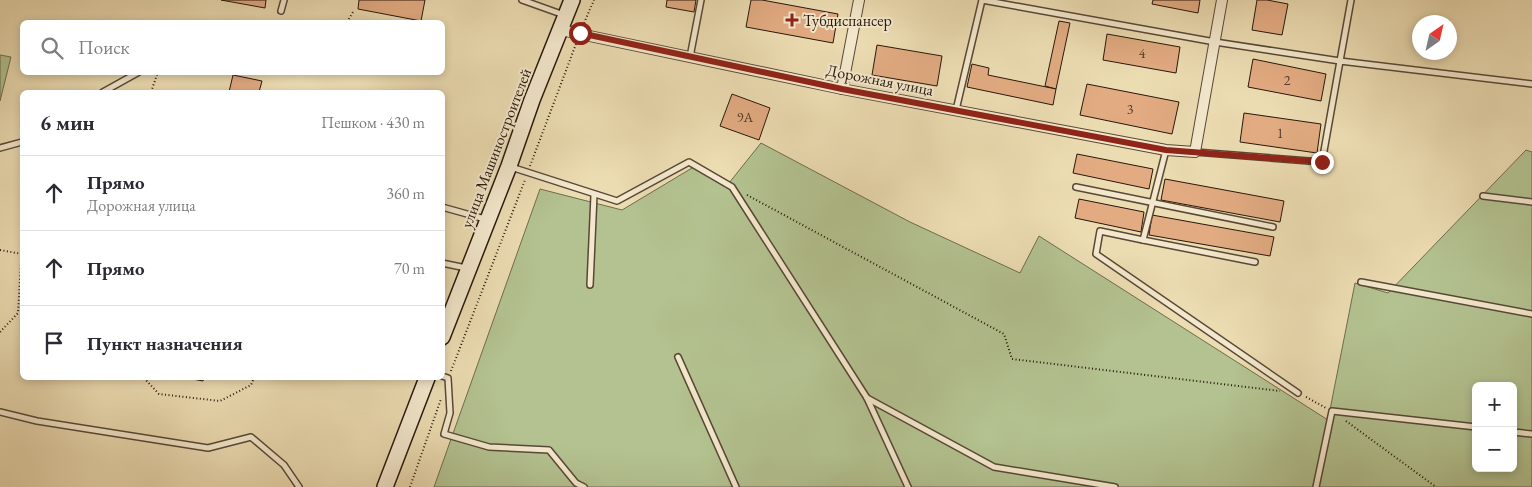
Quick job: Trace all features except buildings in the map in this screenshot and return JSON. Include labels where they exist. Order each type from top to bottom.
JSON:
[{"type":"street","name":"улица Машиностроителей","points":[[445,329],[572,0]]},
{"type":"street","points":[[842,89],[859,0]]},
{"type":"street","points":[[1195,152],[1222,0]]},
{"type":"street","name":"Дорожная улица","points":[[563,23],[580,33],[842,89],[1166,150],[1195,152]]},
{"type":"street","points":[[385,487],[426,380]]},
{"type":"lane","points":[[281,12],[284,0]]},
{"type":"lane","points":[[522,0],[563,23]]},
{"type":"lane","points":[[690,57],[701,0]]},
{"type":"lane","points":[[956,110],[982,0],[1215,42],[1340,61],[1532,84]]},
{"type":"lane","points":[[1195,152],[1322,162],[1351,0]]},
{"type":"lane","points":[[107,90],[134,75]]},
{"type":"lane","points":[[0,148],[20,143]]},
{"type":"lane","points":[[1143,240],[1166,150]]},
{"type":"lane","points":[[509,166],[617,201],[689,162],[732,187],[867,398],[908,487]]},
{"type":"lane","points":[[1076,187],[1273,227]]},
{"type":"lane","points":[[590,285],[594,195]]},
{"type":"lane","points":[[1483,196],[1532,202]]},
{"type":"lane","points":[[445,208],[489,219]]},
{"type":"lane","points":[[1255,262],[1100,231],[1096,254],[1298,393]]},
{"type":"lane","points":[[445,263],[469,269]]},
{"type":"lane","points":[[1362,282],[1532,314]]},
{"type":"lane","points":[[678,356],[736,487]]},
{"type":"lane","points":[[445,377],[450,413],[444,434],[489,447],[548,450],[576,483],[584,487]]},
{"type":"lane","points":[[867,398],[994,467],[1116,487]]},
{"type":"lane","points":[[2,411],[38,421],[208,448],[252,437],[284,465],[299,487]]},
{"type":"lane","points":[[1316,487],[1332,411],[1472,427]]},
{"type":"lane","points":[[1517,432],[1532,434]]},
{"type":"path","points":[[445,377],[528,172],[594,0]]},
{"type":"path","points":[[348,20],[354,12]]},
{"type":"path","points":[[152,90],[157,75]]},
{"type":"path","points":[[732,187],[1004,334],[1012,360],[1298,393],[1332,411],[1436,487]]},
{"type":"path","points":[[0,250],[20,254]]},
{"type":"path","points":[[0,332],[18,314],[20,284]]},
{"type":"path","points":[[146,380],[159,394],[220,401],[251,384],[253,380]]},
{"type":"path","points":[[410,487],[444,380]]},
{"type":"green space","points":[[0,55],[11,57],[0,101]]},
{"type":"green space","points":[[761,143],[910,222],[1020,273],[1039,236],[1328,420],[1355,283],[1388,293],[1526,150],[1532,152],[1532,487],[434,487],[540,189],[622,210],[697,165],[729,183]]},
{"type":"place","name":"Тубдиспансер","points":[[792,20]]},
{"type":"route","points":[[580,33],[842,89],[1166,150],[1322,162]]}]
